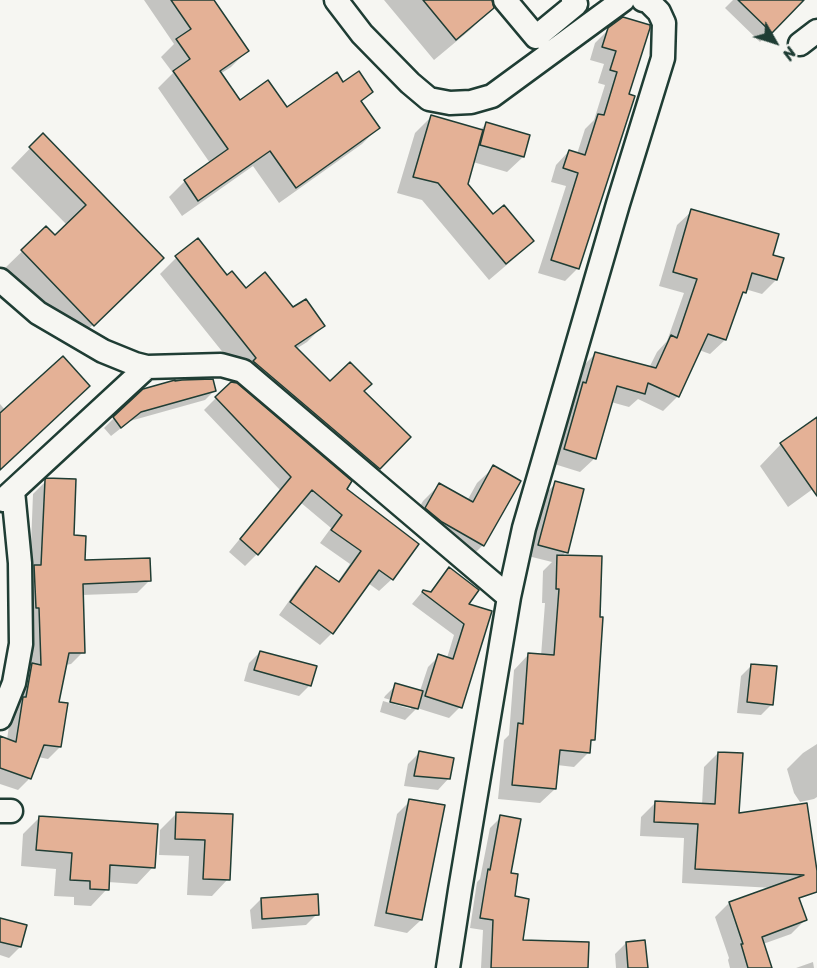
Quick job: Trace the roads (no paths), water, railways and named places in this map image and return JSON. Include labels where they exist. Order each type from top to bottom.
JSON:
[{"type":"street","points":[[336,0],[362,34],[410,83],[429,99],[450,103],[471,102],[492,96],[623,0]]},
{"type":"street","points":[[506,0],[536,37],[576,4],[573,0]]},
{"type":"street","points":[[448,968],[509,597],[524,528],[663,58],[664,23],[659,12],[648,1],[643,0]]},
{"type":"street","points":[[556,20],[572,38]]},
{"type":"street","points":[[0,280],[38,313],[103,351],[135,364],[147,367],[220,365],[243,371],[509,597]]},
{"type":"street","points":[[0,718],[14,683],[21,644],[20,563],[7,497],[147,367]]}]
